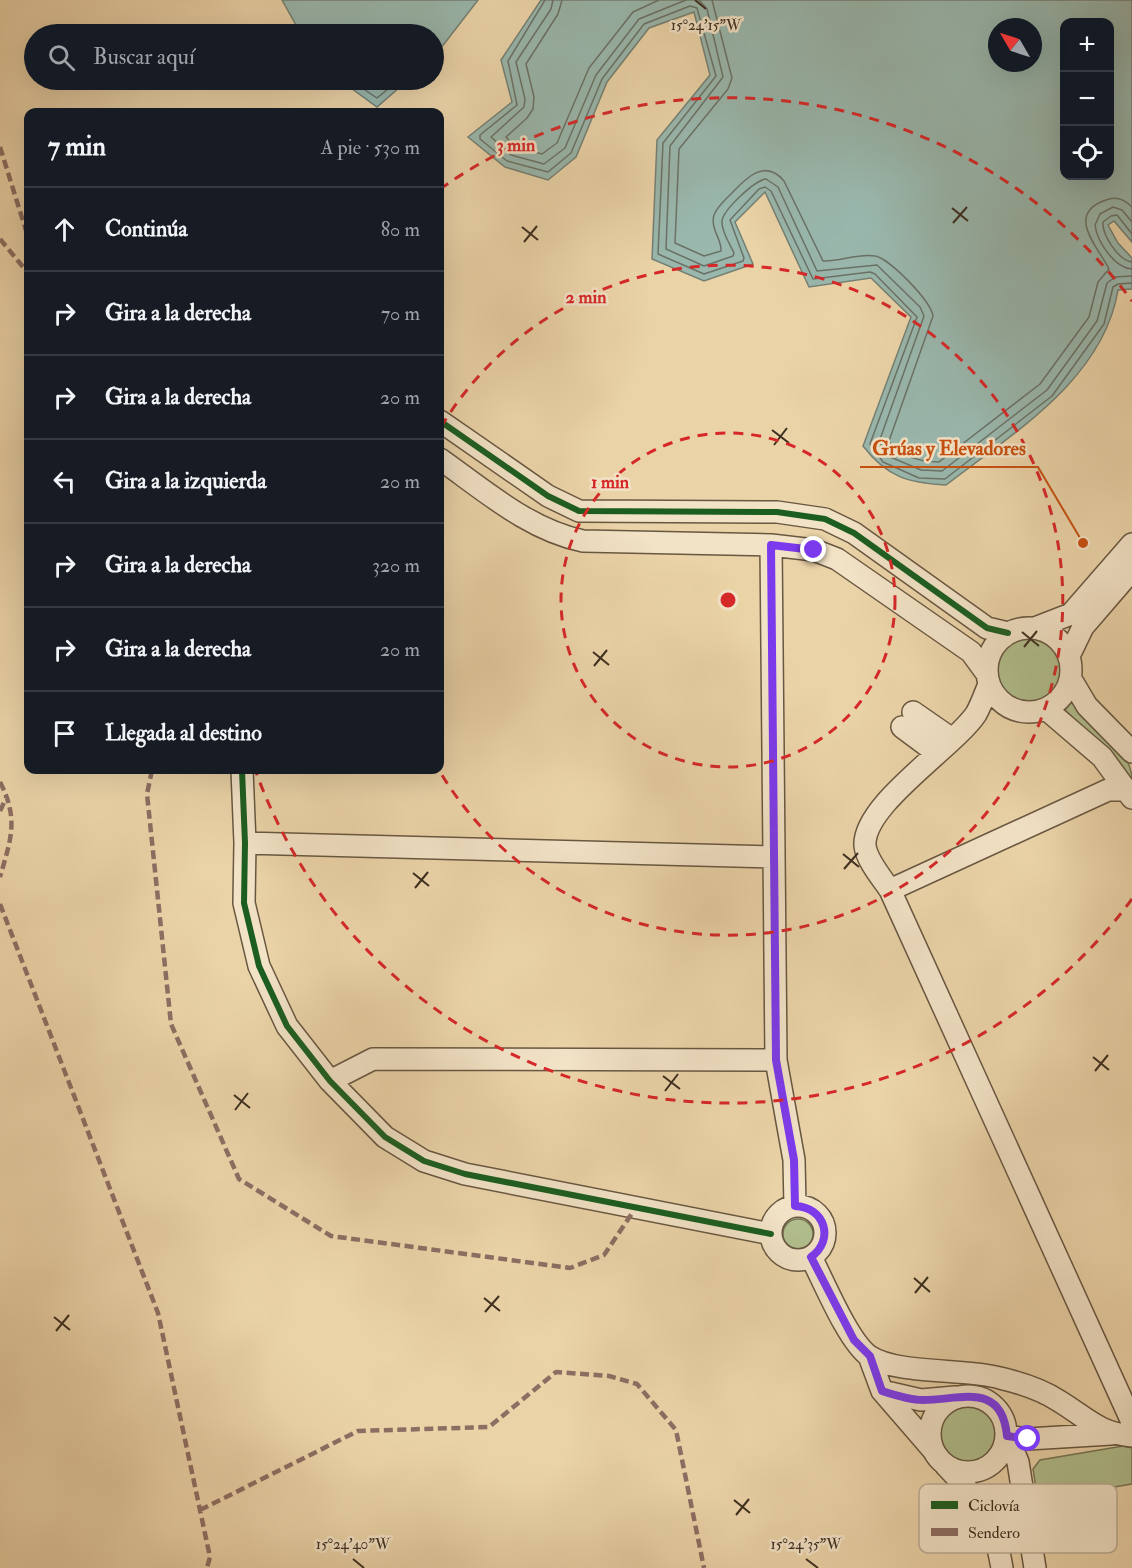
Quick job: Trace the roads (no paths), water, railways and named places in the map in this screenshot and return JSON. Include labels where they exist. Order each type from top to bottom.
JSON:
[{"type":"street","points":[[444,424],[548,496],[579,511],[777,512],[825,519],[854,533],[987,628],[1008,633]]},
{"type":"street","points":[[444,462],[530,522],[559,536],[583,541],[771,545],[814,550],[837,559],[971,652],[996,696],[1006,706],[1018,711],[1046,709],[1066,692],[1071,679]]},
{"type":"street","points":[[1132,544],[1071,614],[1035,628],[1021,628],[1008,633],[992,650],[988,679],[976,714],[887,802],[869,825],[865,847],[875,868],[890,890],[1132,1422]]},
{"type":"street","points":[[771,545],[776,1060],[794,1160],[795,1206]]},
{"type":"street","points":[[867,578],[885,554]]},
{"type":"street","points":[[1069,656],[1083,627],[1132,570]]},
{"type":"street","points":[[1035,628],[1056,637],[1069,656],[1071,679],[1087,706],[1132,752]]},
{"type":"street","points":[[1046,709],[1102,757],[1129,794]]},
{"type":"street","points":[[907,719],[944,746]]},
{"type":"street","points":[[242,774],[245,843],[244,903],[259,966],[287,1026],[330,1081],[385,1137],[424,1161],[465,1174],[771,1234]]},
{"type":"street","points":[[890,890],[1108,790],[1129,794]]},
{"type":"street","points":[[245,843],[773,856]]},
{"type":"street","points":[[330,1081],[373,1059],[776,1060]]},
{"type":"street","points":[[795,1206],[811,1209],[823,1221],[825,1238],[822,1246],[811,1257],[793,1260],[784,1257],[773,1244],[771,1234],[775,1219],[780,1213],[795,1206]]},
{"type":"street","points":[[811,1257],[854,1340],[870,1356],[882,1391],[964,1484]]},
{"type":"street","points":[[870,1356],[897,1365],[996,1377],[1037,1388],[1060,1401],[1090,1423],[1122,1435]]},
{"type":"street","points":[[882,1391],[921,1400],[981,1397],[992,1403],[1006,1424],[1007,1436],[1018,1461],[1022,1484]]},
{"type":"street","points":[[956,1397],[945,1403],[931,1425],[930,1438],[938,1457],[954,1470],[978,1471],[998,1458],[1007,1436]]},
{"type":"street","points":[[1007,1436],[1028,1439],[1122,1435]]},
{"type":"street","points":[[1000,1553],[1002,1568]]},
{"type":"street","points":[[1033,1553],[1035,1568]]},
{"type":"water","points":[[282,0],[478,0],[444,44],[444,24],[295,24]]},
{"type":"water","points":[[541,0],[1132,0],[1132,242],[1114,221],[1108,225],[1118,243],[1132,258],[1132,289],[1118,290],[1109,322],[1094,351],[1075,378],[1052,402],[946,485],[909,480],[881,465],[863,446],[911,317],[871,278],[809,287],[765,192],[735,222],[753,264],[704,281],[652,259],[657,140],[710,75],[694,12],[649,28],[607,82],[576,157],[548,180],[505,167],[468,137],[512,102],[501,60]]},
{"type":"water","points":[[354,90],[397,90],[377,107]]},
{"type":"place","name":"Grúas y Elevadores","points":[[1083,543]]}]
